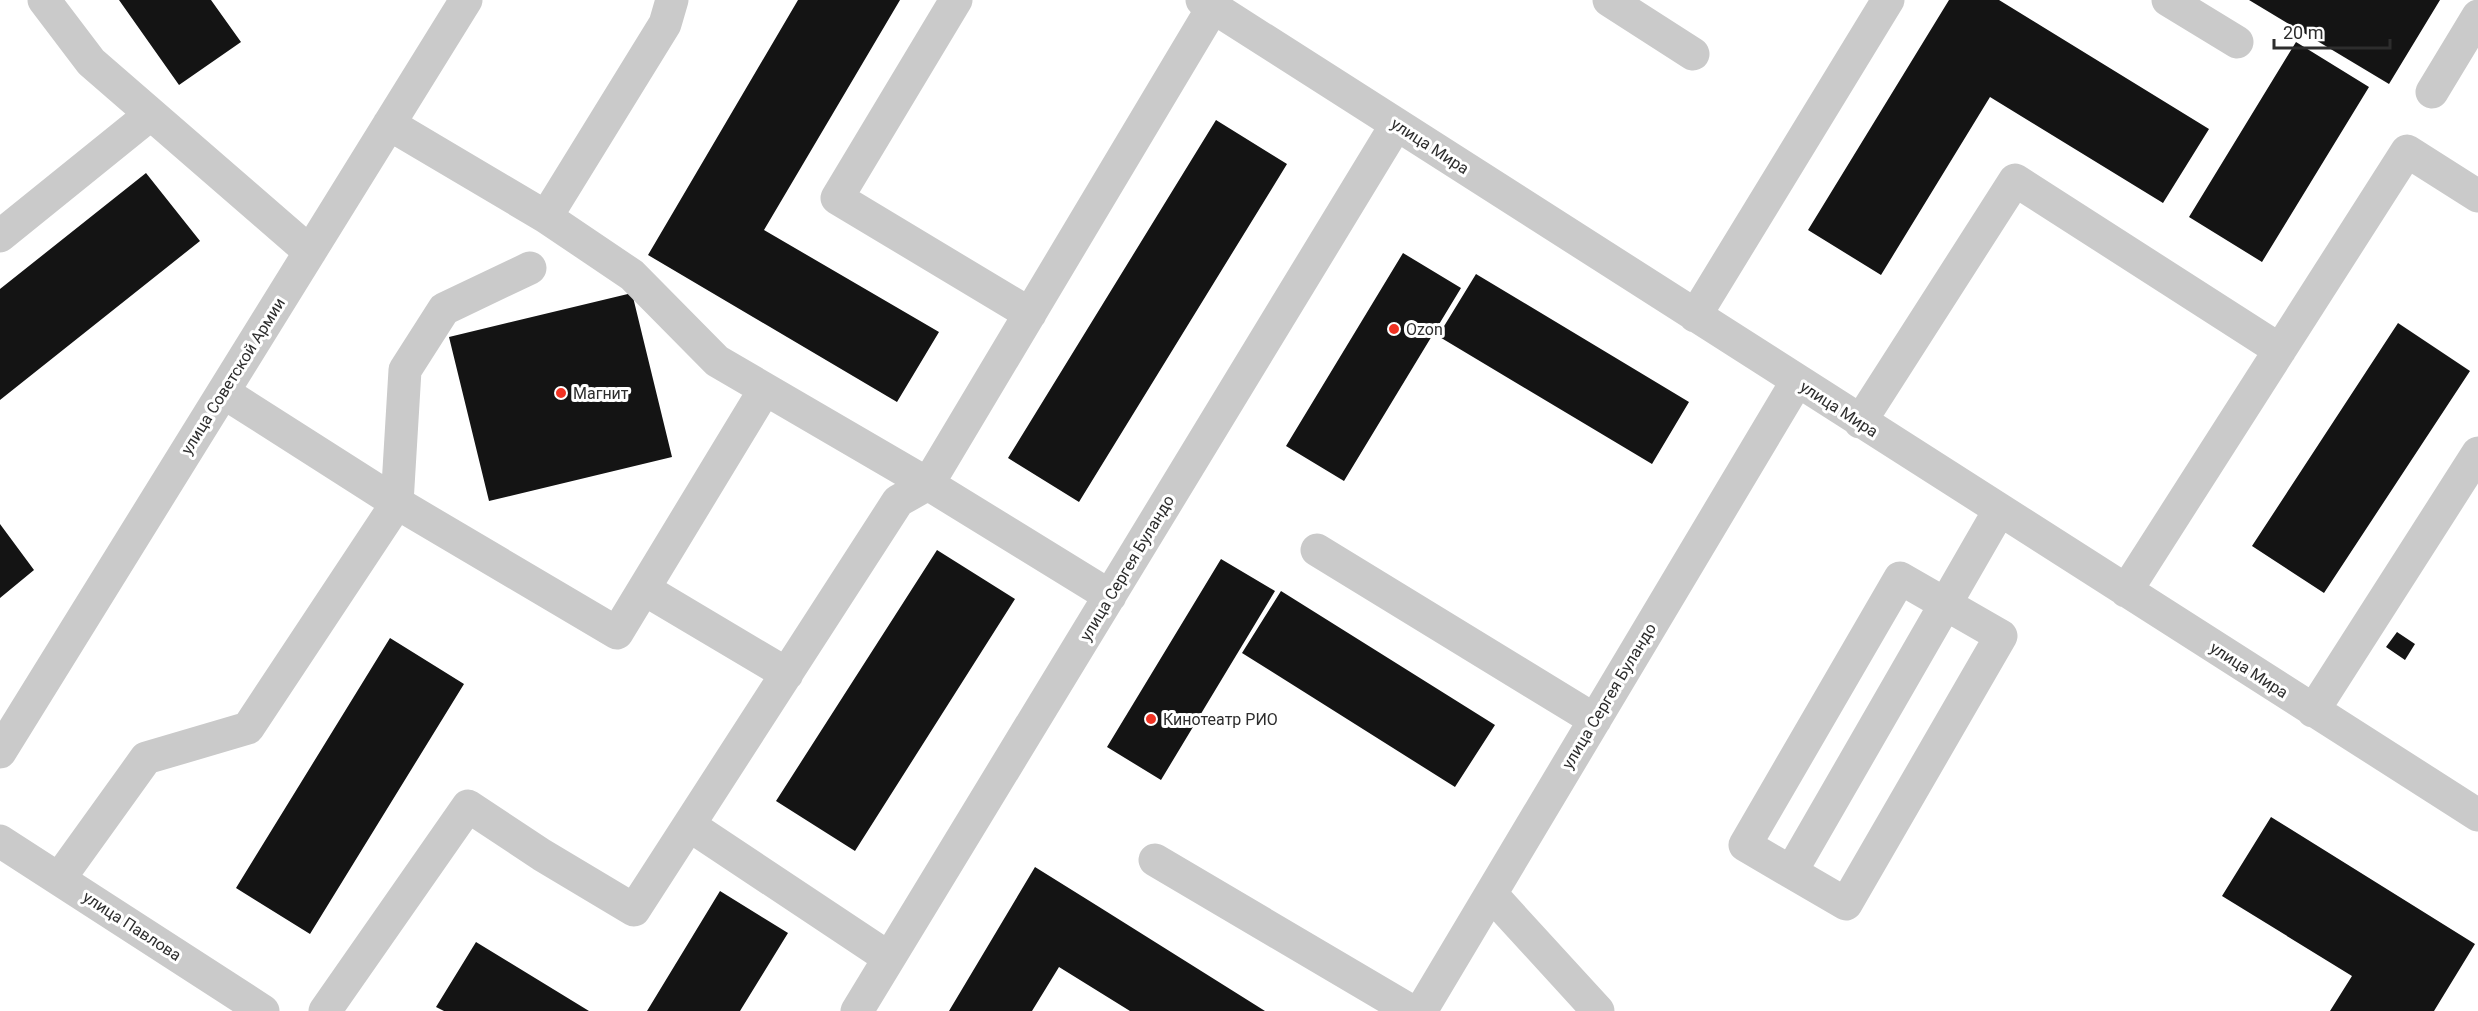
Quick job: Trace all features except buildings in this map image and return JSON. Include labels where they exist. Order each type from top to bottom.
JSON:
[{"type":"street","points":[[44,0],[91,62],[310,252]]},
{"type":"street","name":"улица Советской Армии","points":[[0,752],[466,0]]},
{"type":"street","points":[[546,217],[665,24],[672,0]]},
{"type":"street","points":[[956,0],[837,198],[1030,314]]},
{"type":"street","points":[[1609,0],[1693,54]]},
{"type":"street","points":[[1695,316],[1888,0]]},
{"type":"street","points":[[2168,0],[2236,42]]},
{"type":"street","points":[[325,1011],[468,806],[542,855],[634,910],[898,501],[928,484],[1030,314],[1208,4]]},
{"type":"street","name":"улица Мира","points":[[1208,4],[2478,815]]},
{"type":"street","points":[[2432,92],[2478,16]]},
{"type":"street","points":[[0,236],[151,114]]},
{"type":"street","points":[[389,124],[546,217],[632,275],[717,361],[928,484],[1110,596]]},
{"type":"street","name":"улица Сергея Буландо","points":[[857,1011],[1396,125]]},
{"type":"street","points":[[2126,591],[2407,151],[2478,196]]},
{"type":"street","points":[[1860,422],[2015,180],[2280,350]]},
{"type":"street","points":[[59,879],[146,758],[248,728],[397,503],[405,370],[444,309],[530,268]]},
{"type":"street","name":"улица Сергея Буландо","points":[[1421,1011],[1797,381]]},
{"type":"street","points":[[223,392],[397,503],[617,633],[765,389]]},
{"type":"street","points":[[2313,711],[2478,453]]},
{"type":"street","points":[[1791,872],[1999,511]]},
{"type":"street","points":[[1317,550],[1595,720]]},
{"type":"street","points":[[1900,578],[2001,636],[1846,904],[1791,872],[1745,845],[1900,578]]},
{"type":"street","points":[[644,589],[787,674]]},
{"type":"street","points":[[689,825],[889,958]]},
{"type":"street","name":"улица Павлова","points":[[0,841],[263,1011]]},
{"type":"street","points":[[1155,860],[1411,1011]]},
{"type":"street","points":[[1491,894],[1598,1011]]},
{"type":"place","name":"Ozon","points":[[1394,329]]},
{"type":"place","name":"Магнит","points":[[561,393]]},
{"type":"place","name":"Кинотеатр РИО","points":[[1151,719]]}]
